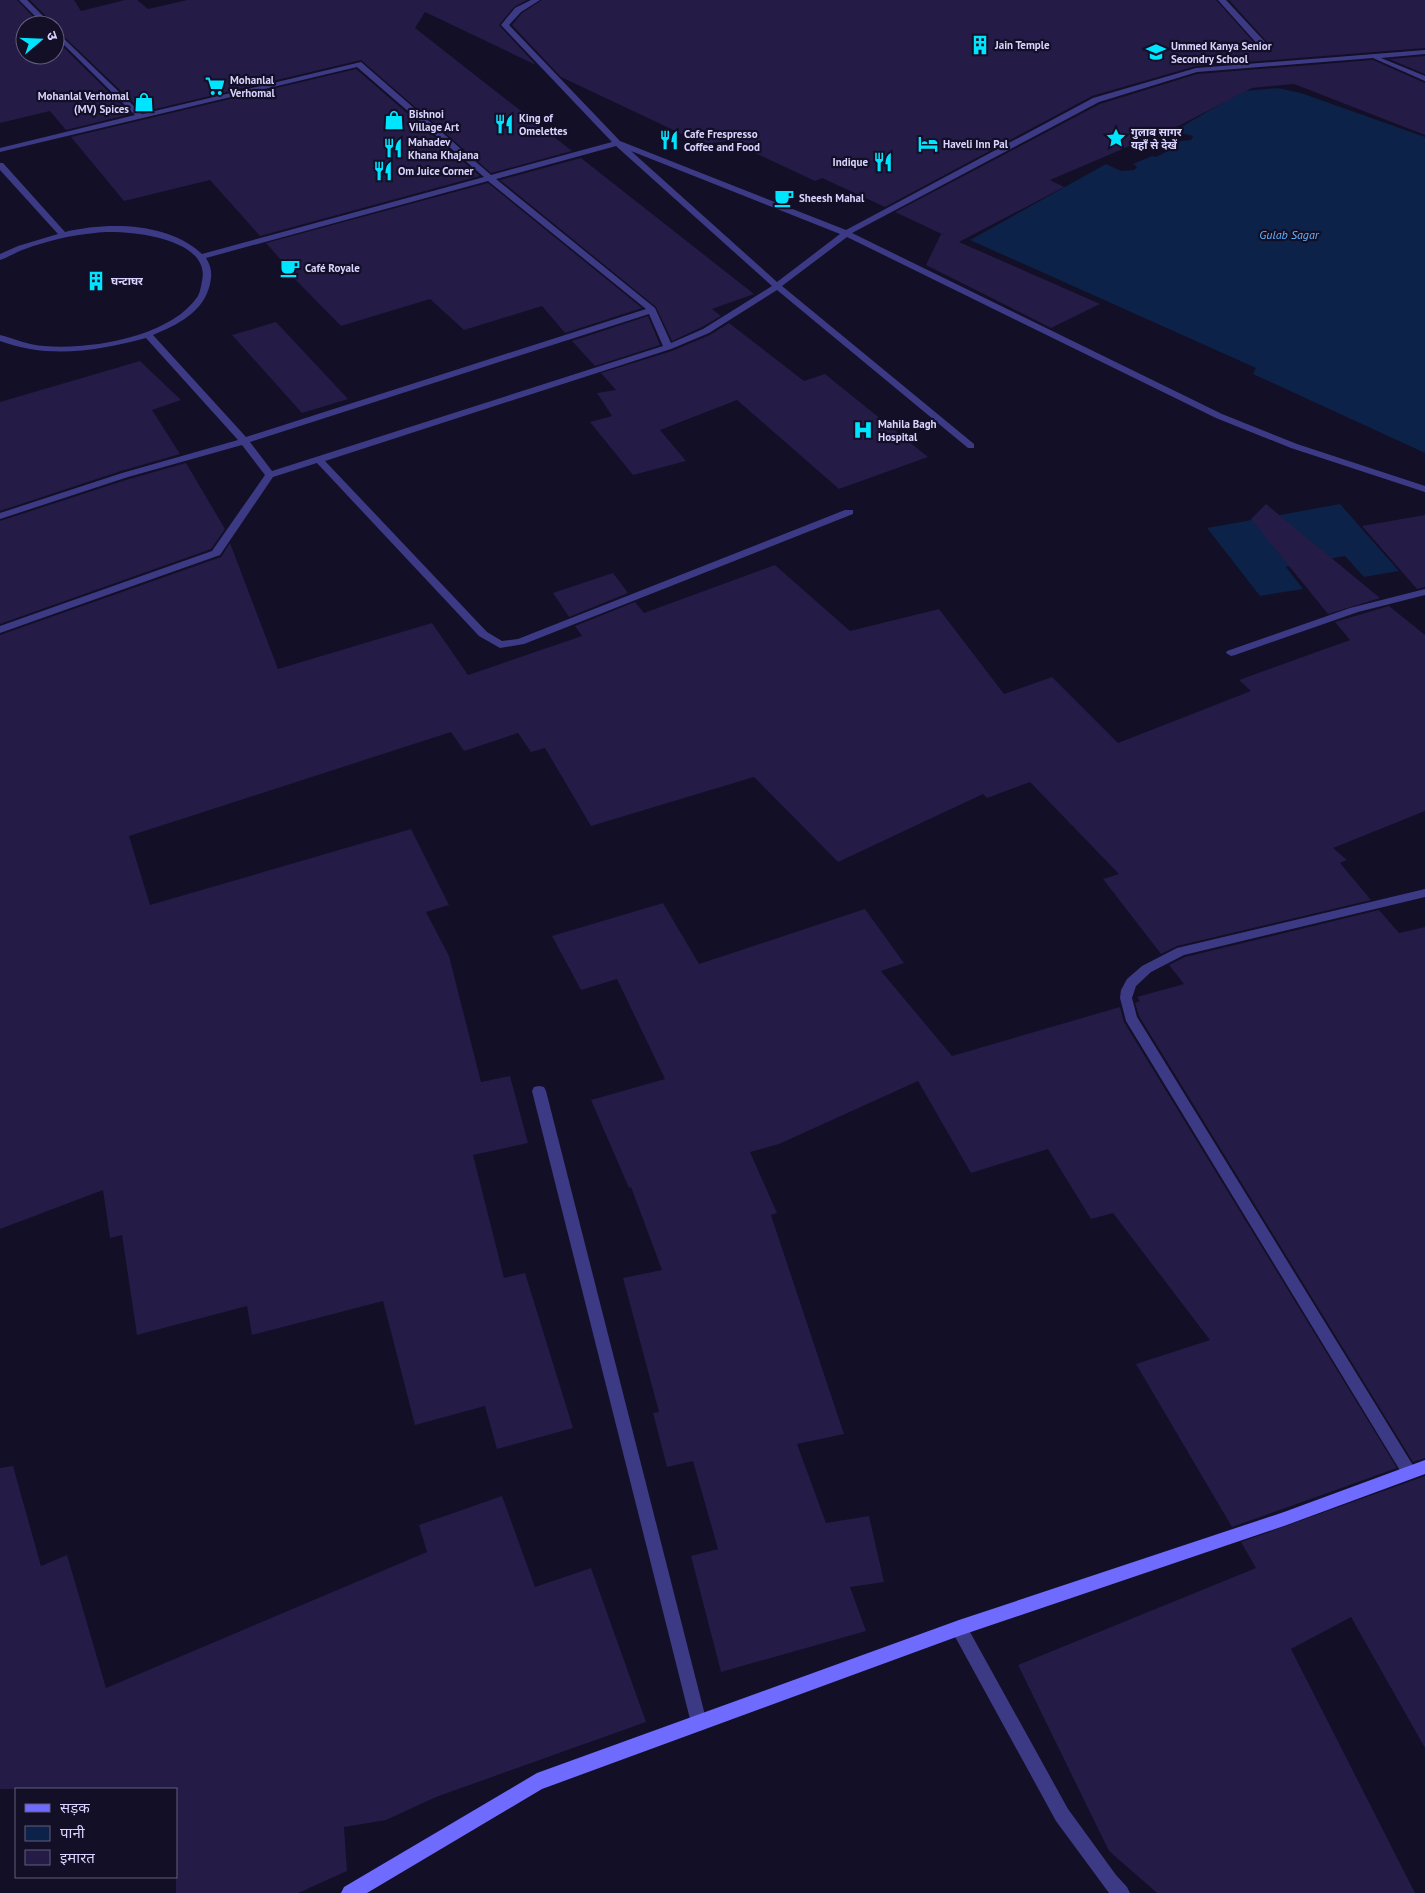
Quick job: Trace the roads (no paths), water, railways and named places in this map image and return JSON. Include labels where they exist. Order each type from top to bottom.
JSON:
[{"type":"street","points":[[23,0],[38,15]]},
{"type":"street","points":[[536,0],[518,10],[505,24],[617,143],[777,286],[971,446]]},
{"type":"street","points":[[1222,0],[1263,45]]},
{"type":"street","points":[[65,42],[141,117]]},
{"type":"street","points":[[0,630],[216,554],[270,475],[668,347],[706,331],[777,286],[846,233],[1096,100],[1196,70],[1425,52]]},
{"type":"street","points":[[1374,57],[1425,79]]},
{"type":"street","points":[[0,150],[358,64],[490,178],[652,310],[668,347]]},
{"type":"street","points":[[201,256],[617,143],[846,233],[1219,416],[1294,446],[1425,489]]},
{"type":"street","points":[[0,165],[62,234]]},
{"type":"street","points":[[0,257],[29,244],[62,234],[96,230],[129,230],[159,235],[184,244],[201,256],[209,272],[207,288],[197,305],[176,321],[148,334],[115,344],[79,349],[44,349],[13,343],[0,338]]},
{"type":"street","points":[[0,516],[125,475],[244,441],[652,310]]},
{"type":"street","points":[[148,334],[244,441],[270,475]]},
{"type":"street","points":[[318,460],[483,634],[500,645],[520,642],[849,512]]},
{"type":"street","points":[[1231,652],[1354,610],[1425,592]]},
{"type":"street","points":[[1409,1472],[1132,1018],[1126,998],[1130,984],[1148,967],[1181,951],[1425,892]]},
{"type":"street","points":[[539,1091],[699,1723]]},
{"type":"street","points":[[350,1893],[537,1782],[959,1628],[1284,1519],[1425,1467]]},
{"type":"street","points":[[959,1628],[1062,1815],[1110,1881],[1121,1893]]},
{"type":"water","name":"Gulab Sagar","points":[[1278,88],[1301,93],[1425,137],[1425,453],[1253,374],[1256,368],[970,240],[1106,164],[1121,171],[1134,170],[1137,167],[1133,164],[1152,156],[1156,157],[1168,151],[1165,149],[1180,141],[1191,140],[1193,136],[1177,132],[1176,130],[1243,91]]},
{"type":"water","points":[[1340,504],[1399,571],[1364,577],[1345,556],[1286,567],[1303,589],[1260,596],[1207,528]]},
{"type":"place","name":"Jain Temple","points":[[980,45]]},
{"type":"place","name":"Ummed Kanya Senior Secondry School","points":[[1156,52]]},
{"type":"place","name":"Mohanlal Verhomal","points":[[215,86]]},
{"type":"place","name":"Mohanlal Verhomal (MV) Spices","points":[[144,102]]},
{"type":"place","name":"Bishnoi Village Art","points":[[394,120]]},
{"type":"place","name":"King of Omelettes","points":[[504,124]]},
{"type":"place","name":"गुलाब सागर यहाँ से देखें","points":[[1116,138]]},
{"type":"place","name":"Cafe Frespresso Coffee and Food","points":[[669,140]]},
{"type":"place","name":"Haveli Inn Pal","points":[[928,144]]},
{"type":"place","name":"Mahadev Khana Khajana","points":[[393,148]]},
{"type":"place","name":"Indique","points":[[883,162]]},
{"type":"place","name":"Om Juice Corner","points":[[383,171]]},
{"type":"place","name":"Sheesh Mahal","points":[[784,198]]},
{"type":"place","name":"Café Royale","points":[[290,268]]},
{"type":"place","name":"घन्टाघर","points":[[96,281]]},
{"type":"place","name":"Mahila Bagh Hospital","points":[[863,430]]}]
